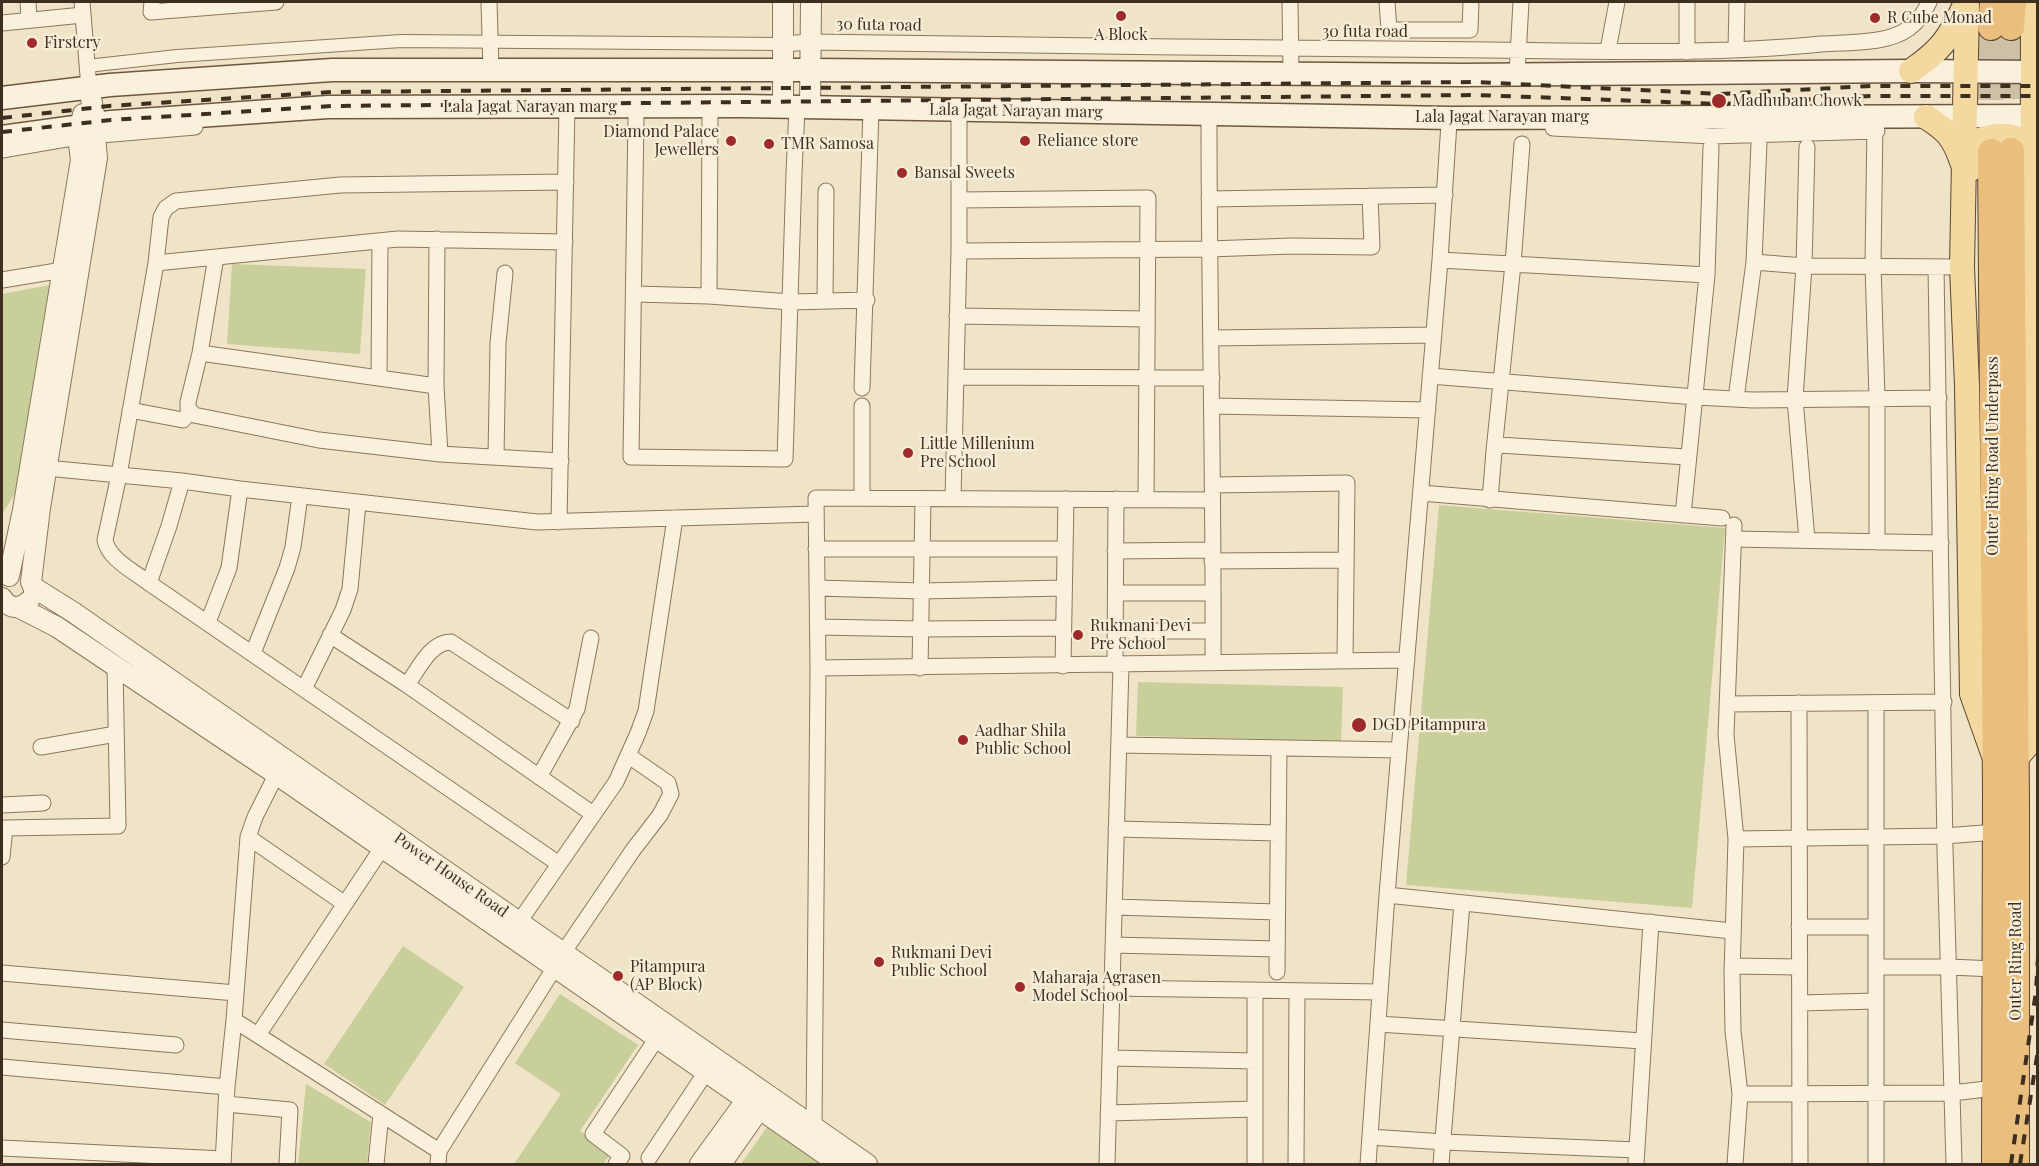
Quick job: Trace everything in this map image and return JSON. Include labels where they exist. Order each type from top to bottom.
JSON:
[{"type":"highway","points":[[1993,2],[2001,27],[2013,2]]},
{"type":"highway","name":"Outer Ring Road Underpass","points":[[2001,152],[2020,751]]},
{"type":"highway","name":"Outer Ring Road","points":[[1995,1164],[1996,832],[2020,751]]},
{"type":"highway","name":"Outer Ring Road","points":[[2016,1164],[2020,751]]},
{"type":"main road","points":[[1911,71],[1934,56],[1953,29],[1966,2]]},
{"type":"main road","points":[[1966,2],[1962,267],[1972,694],[2020,751]]},
{"type":"main road","points":[[2020,751],[2032,707],[2035,169],[2033,2]]},
{"type":"main road","points":[[2,98],[88,77],[332,70],[1517,74],[2035,72]]},
{"type":"main road","name":"Lala Jagat Narayan marg","points":[[2,137],[87,131],[328,107],[567,111],[796,110],[1209,118],[1876,124],[1926,117],[2035,116]]},
{"type":"main road","points":[[1926,117],[1943,128],[1955,143],[1963,164]]},
{"type":"main road","points":[[1966,386],[1972,351],[1970,188],[1972,152],[1977,141],[1985,137],[2016,138],[2022,144],[2035,169]]},
{"type":"street","points":[[28,2],[29,20]]},
{"type":"street","points":[[152,2],[151,12],[276,2]]},
{"type":"street","points":[[489,2],[491,70]]},
{"type":"street","points":[[783,2],[783,70],[796,110]]},
{"type":"street","points":[[636,116],[631,457],[785,459],[796,110],[810,70],[811,2]]},
{"type":"street","points":[[1290,2],[1292,73]]},
{"type":"street","points":[[1387,2],[1389,30],[1470,30],[1471,2]]},
{"type":"street","points":[[1517,74],[1521,2]]},
{"type":"street","points":[[1608,50],[1617,2]]},
{"type":"street","points":[[1687,2],[1687,52]]},
{"type":"street","points":[[1736,50],[1737,2]]},
{"type":"street","name":"30 futa road","points":[[783,44],[810,42],[1687,52],[1879,40],[1914,27],[1929,2]]},
{"type":"street","points":[[2,23],[29,20],[83,8],[88,77],[87,131],[63,270],[38,468],[33,593],[28,603],[8,606]]},
{"type":"street","points":[[88,77],[177,56],[401,41],[783,44]]},
{"type":"street","points":[[559,522],[567,111],[636,116],[710,117],[796,110]]},
{"type":"street","points":[[862,388],[867,300],[871,113],[959,119],[1209,118],[1213,663]]},
{"type":"street","points":[[709,296],[710,117]]},
{"type":"street","points":[[952,498],[959,251],[959,119]]},
{"type":"street","points":[[1368,1164],[1387,895],[1451,120]]},
{"type":"street","points":[[1876,124],[1873,265],[1877,398],[1877,542]]},
{"type":"street","points":[[2,150],[87,131]]},
{"type":"street","points":[[5,579],[38,468],[97,158],[87,131]]},
{"type":"street","points":[[1736,399],[1754,262],[1759,143]]},
{"type":"street","points":[[1490,500],[1522,144]]},
{"type":"street","points":[[1683,514],[1707,276],[1712,147]]},
{"type":"street","points":[[1807,147],[1804,266],[1795,399],[1807,540]]},
{"type":"street","points":[[559,864],[149,583],[115,557],[106,545],[105,533],[119,475],[156,263],[161,217],[166,208],[176,201],[340,185],[566,182]]},
{"type":"street","points":[[825,301],[826,191]]},
{"type":"street","points":[[1209,199],[1445,195]]},
{"type":"street","points":[[959,251],[1372,247],[1370,196]]},
{"type":"street","points":[[959,200],[1148,198],[1146,499]]},
{"type":"street","points":[[156,263],[380,241],[437,239],[565,242]]},
{"type":"street","points":[[437,239],[436,386],[440,454]]},
{"type":"street","points":[[379,378],[380,241]]},
{"type":"street","points":[[190,412],[188,402],[200,353],[216,257]]},
{"type":"street","points":[[1440,260],[1707,276]]},
{"type":"street","points":[[1754,262],[1804,266],[1962,267]]},
{"type":"street","points":[[1936,267],[1945,836],[1954,1164]]},
{"type":"street","points":[[2,280],[63,270]]},
{"type":"street","points":[[496,457],[498,343],[505,273]]},
{"type":"street","points":[[634,294],[709,296],[790,302],[867,300]]},
{"type":"street","points":[[957,316],[1146,319]]},
{"type":"street","points":[[1211,338],[1434,335]]},
{"type":"street","points":[[200,353],[436,386]]},
{"type":"street","points":[[1430,376],[1736,399],[1939,398]]},
{"type":"street","points":[[956,377],[1212,378]]},
{"type":"street","points":[[862,406],[862,498]]},
{"type":"street","points":[[1212,406],[1428,410]]},
{"type":"street","points":[[130,410],[183,420],[190,412]]},
{"type":"street","points":[[190,412],[198,416],[319,440],[440,454],[561,461]]},
{"type":"street","points":[[1494,451],[1499,445],[1509,445],[1687,458]]},
{"type":"street","points":[[38,468],[182,481],[537,522],[816,514]]},
{"type":"street","points":[[149,583],[170,526],[182,481]]},
{"type":"street","points":[[811,1135],[818,668],[816,498],[1146,499],[1347,483],[1345,661]]},
{"type":"street","points":[[208,622],[229,568],[240,489]]},
{"type":"street","points":[[1421,493],[1683,514],[1730,527],[1807,540],[1941,543]]},
{"type":"street","points":[[253,653],[287,567],[300,496]]},
{"type":"street","points":[[920,668],[923,498]]},
{"type":"street","points":[[1063,666],[1066,499]]},
{"type":"street","points":[[1107,1164],[1119,745],[1118,665],[1114,631],[1116,499]]},
{"type":"street","points":[[304,689],[343,610],[350,589],[358,503]]},
{"type":"street","points":[[519,922],[616,782],[646,711],[675,518]]},
{"type":"street","points":[[1730,527],[1726,735],[1736,839],[1732,931],[1733,1031],[1740,1094],[1735,1164]]},
{"type":"street","points":[[816,549],[1065,549]]},
{"type":"street","points":[[1115,551],[1345,560]]},
{"type":"street","name":"Power House Road","points":[[5,579],[19,574],[28,578],[32,585],[73,612],[280,766],[382,848],[559,960],[811,1135],[867,1164]]},
{"type":"street","points":[[817,588],[922,591],[1064,588]]},
{"type":"street","points":[[1116,593],[1212,593]]},
{"type":"street","name":"Power House Road","points":[[8,606],[57,627],[115,666],[280,766],[519,922],[559,960],[657,1038],[706,1072],[757,1098]]},
{"type":"street","points":[[818,627],[1063,628]]},
{"type":"street","points":[[1114,631],[1213,631]]},
{"type":"street","points":[[330,635],[593,814]]},
{"type":"street","points":[[539,777],[572,721],[581,694],[591,638]]},
{"type":"street","points":[[406,685],[435,647],[442,642],[451,642],[572,721]]},
{"type":"street","points":[[818,668],[1407,660]]},
{"type":"street","points":[[2,856],[5,828],[118,826],[115,666]]},
{"type":"street","points":[[1727,704],[1944,702]]},
{"type":"street","points":[[1799,703],[1800,1164]]},
{"type":"street","points":[[1876,703],[1876,1164]]},
{"type":"street","points":[[41,747],[116,734]]},
{"type":"street","points":[[1119,745],[1399,750]]},
{"type":"street","points":[[1277,972],[1279,748]]},
{"type":"street","points":[[234,1020],[381,1114],[438,1158],[559,960],[619,869],[660,815],[671,794],[668,783],[628,756]]},
{"type":"street","points":[[2,1148],[223,1162],[248,837],[255,817],[280,766]]},
{"type":"street","points":[[2,805],[43,803]]},
{"type":"street","points":[[1116,829],[1278,833]]},
{"type":"street","points":[[1736,839],[1945,836],[1996,832]]},
{"type":"street","points":[[248,837],[345,904]]},
{"type":"street","points":[[258,1035],[382,848]]},
{"type":"street","points":[[1387,895],[1732,931]]},
{"type":"street","points":[[1442,1164],[1462,903]]},
{"type":"street","points":[[1114,907],[1277,912]]},
{"type":"street","points":[[1370,1137],[1636,1157],[1651,922]]},
{"type":"street","points":[[1799,927],[1876,927]]},
{"type":"street","points":[[1113,945],[1277,949]]},
{"type":"street","points":[[1732,966],[1800,967]]},
{"type":"street","points":[[1876,968],[1995,969]]},
{"type":"street","points":[[2,973],[237,993]]},
{"type":"street","points":[[1112,988],[1380,992]]},
{"type":"street","points":[[1255,990],[1255,1164]]},
{"type":"street","points":[[1296,1164],[1297,991]]},
{"type":"street","points":[[1800,1002],[1876,1001]]},
{"type":"street","points":[[1378,1024],[1643,1041]]},
{"type":"street","points":[[2,1030],[176,1045]]},
{"type":"street","points":[[616,1164],[622,1156],[593,1134],[657,1038]]},
{"type":"street","points":[[1110,1058],[1255,1061]]},
{"type":"street","points":[[2,1067],[227,1087]]},
{"type":"street","points":[[649,1158],[706,1072]]},
{"type":"street","points":[[1740,1094],[1952,1093],[1995,1088]]},
{"type":"street","points":[[700,1164],[757,1098]]},
{"type":"street","points":[[722,1164],[757,1098]]},
{"type":"street","points":[[226,1104],[290,1110],[287,1164]]},
{"type":"street","points":[[1108,1113],[1255,1109]]},
{"type":"street","points":[[376,1164],[381,1114]]},
{"type":"street","name":"Power House Road","points":[[811,1135],[839,1164]]},
{"type":"green space","points":[[232,264],[366,269],[360,354],[227,344]]},
{"type":"green space","points":[[50,285],[18,489],[2,514],[2,294]]},
{"type":"green space","points":[[1439,505],[1725,528],[1692,908],[1406,885]]},
{"type":"green space","points":[[1138,682],[1343,687],[1341,741],[1136,736]]},
{"type":"green space","points":[[403,946],[464,987],[385,1105],[324,1064]]},
{"type":"green space","points":[[560,994],[638,1045],[580,1131],[612,1152],[603,1164],[514,1164],[561,1094],[515,1063]]},
{"type":"green space","points":[[306,1084],[371,1122],[367,1164],[298,1164]]},
{"type":"green space","points":[[767,1127],[822,1164],[741,1164]]},
{"type":"tunnel","points":[[1991,27],[1991,139]]},
{"type":"tunnel","points":[[2011,27],[2011,138]]},
{"type":"railway","points":[[2,118],[109,106],[331,92],[1477,82],[1719,94],[1871,86],[2038,86]]},
{"type":"railway","points":[[2,132],[111,120],[331,106],[1477,95],[1719,104],[1872,96],[2038,96]]},
{"type":"railway","points":[[2011,1164],[2036,991],[2038,957]]},
{"type":"railway","points":[[2020,1164],[2038,1050]]},
{"type":"place","name":"A Block","points":[[1121,16]]},
{"type":"place","name":"R Cube Monad","points":[[1875,18]]},
{"type":"place","name":"Firstcry","points":[[32,43]]},
{"type":"place","name":"Madhuban Chowk","points":[[1719,101]]},
{"type":"place","name":"Diamond Palace Jewellers","points":[[731,141]]},
{"type":"place","name":"Reliance store","points":[[1025,141]]},
{"type":"place","name":"TMR Samosa","points":[[769,144]]},
{"type":"place","name":"Bansal Sweets","points":[[902,173]]},
{"type":"place","name":"Little Millenium Pre School","points":[[908,453]]},
{"type":"place","name":"Rukmani Devi Pre School","points":[[1078,635]]},
{"type":"place","name":"DGD Pitampura","points":[[1359,725]]},
{"type":"place","name":"Aadhar Shila Public School","points":[[963,740]]},
{"type":"place","name":"Rukmani Devi Public School","points":[[879,962]]},
{"type":"place","name":"Pitampura (AP Block)","points":[[618,976]]},
{"type":"place","name":"Maharaja Agrasen Model School","points":[[1020,987]]}]
